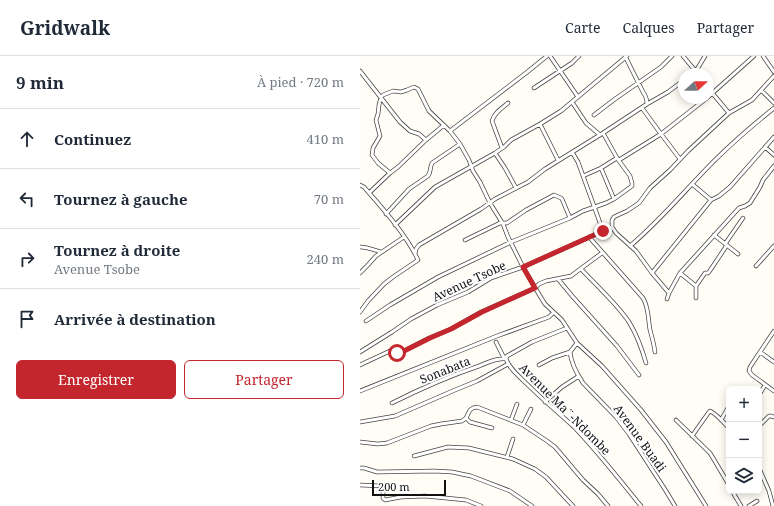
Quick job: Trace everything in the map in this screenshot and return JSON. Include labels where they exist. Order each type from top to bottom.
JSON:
[{"type":"street","points":[[450,131],[549,56],[578,97]]},
{"type":"street","points":[[534,88],[572,63],[579,56]]},
{"type":"street","points":[[395,225],[435,187],[472,167],[495,153],[511,140],[560,111],[626,56],[642,92],[645,95],[647,104]]},
{"type":"street","points":[[594,115],[661,67],[672,56]]},
{"type":"street","points":[[683,56],[694,68]]},
{"type":"street","points":[[699,68],[705,56]]},
{"type":"street","points":[[714,92],[754,56]]},
{"type":"street","points":[[763,56],[774,72]]},
{"type":"street","points":[[360,71],[404,126],[410,131],[419,134],[426,140]]},
{"type":"street","points":[[669,293],[636,252],[616,233],[612,227],[612,220],[614,217],[634,207],[650,188],[729,113],[752,100],[774,76]]},
{"type":"street","points":[[412,247],[418,246],[482,209],[495,199],[528,182],[544,169],[602,134],[678,84]]},
{"type":"street","points":[[390,173],[372,155],[373,148],[380,136],[376,120],[381,97],[393,91],[401,92],[412,87],[416,87],[427,109],[450,131],[460,144],[490,203],[503,224],[523,267],[545,304],[562,320],[577,343],[602,366],[645,415],[666,442],[706,506]]},
{"type":"street","points":[[761,90],[774,103]]},
{"type":"street","points":[[714,96],[729,113]]},
{"type":"street","points":[[366,321],[438,277],[511,242],[614,199],[632,186],[630,176],[602,134],[586,123],[572,102]]},
{"type":"street","points":[[502,148],[492,121],[493,117],[498,111],[508,103]]},
{"type":"street","points":[[583,176],[618,159],[661,134],[699,104]]},
{"type":"street","points":[[642,108],[680,159]]},
{"type":"street","points":[[630,246],[648,231],[692,184],[747,130],[774,108]]},
{"type":"street","points":[[540,124],[558,160]]},
{"type":"street","points":[[369,193],[444,125]]},
{"type":"street","points":[[652,273],[711,200],[719,196],[730,187],[774,137]]},
{"type":"street","points":[[386,214],[409,189],[430,175],[430,166],[432,163],[460,144]]},
{"type":"street","points":[[765,147],[774,155]]},
{"type":"street","points":[[572,152],[578,162],[603,231]]},
{"type":"street","points":[[495,153],[516,188]]},
{"type":"street","points":[[667,299],[680,273],[739,208],[750,202],[763,180],[774,166]]},
{"type":"street","points":[[601,168],[614,199]]},
{"type":"street","points":[[692,184],[711,200]]},
{"type":"street","points":[[360,185],[369,193],[412,247],[418,261],[384,284],[361,309]]},
{"type":"street","points":[[465,240],[500,223],[508,223],[526,210],[554,196],[562,199],[570,218]]},
{"type":"street","points":[[696,298],[696,286],[705,273],[709,272],[743,218]]},
{"type":"street","name":"Avenue Tsobe","points":[[360,352],[420,314],[443,302],[468,292],[491,278],[523,267],[612,227]]},
{"type":"street","points":[[714,235],[738,254]]},
{"type":"street","points":[[360,273],[376,256],[404,237]]},
{"type":"street","points":[[588,237],[643,298],[648,310],[655,352]]},
{"type":"street","points":[[415,254],[418,246]]},
{"type":"street","points":[[756,266],[774,246]]},
{"type":"street","points":[[360,247],[381,252]]},
{"type":"street","points":[[360,365],[389,350],[394,350],[397,353],[400,353],[451,329],[482,312],[535,288],[538,284],[552,279],[571,276],[602,253]]},
{"type":"street","points":[[580,269],[616,306],[630,323],[641,346],[646,363]]},
{"type":"street","points":[[680,273],[696,286]]},
{"type":"street","points":[[558,279],[617,346],[639,375]]},
{"type":"street","points":[[360,391],[497,336],[550,317],[554,312]]},
{"type":"street","points":[[360,422],[395,416],[477,381],[507,361],[507,356],[532,342],[567,328]]},
{"type":"street","points":[[774,331],[750,367],[752,375],[774,391]]},
{"type":"street","name":"Avenue Ma¨-Ndombe","points":[[496,342],[507,361],[545,402],[572,426],[597,452],[641,506]]},
{"type":"street","points":[[539,365],[552,358],[570,352],[577,343]]},
{"type":"street","name":"Avenue Buadi","points":[[570,352],[571,360],[583,383],[616,417],[629,434],[675,506]]},
{"type":"street","points":[[760,352],[774,362]]},
{"type":"street","name":"Sonabata","points":[[392,403],[457,373],[502,359],[507,361]]},
{"type":"street","points":[[545,402],[562,387],[579,376]]},
{"type":"street","points":[[762,391],[766,385]]},
{"type":"street","points":[[511,420],[517,404]]},
{"type":"street","points":[[360,442],[378,444],[387,443],[431,426],[462,421],[466,418],[470,410],[477,408],[523,425],[538,434],[555,447],[583,480],[608,506]]},
{"type":"street","points":[[523,425],[531,409]]},
{"type":"street","points":[[692,436],[711,411],[726,425]]},
{"type":"street","points":[[721,420],[726,411]]},
{"type":"street","points":[[762,423],[769,416],[774,417]]},
{"type":"street","points":[[466,418],[470,422],[492,428]]},
{"type":"street","points":[[676,420],[710,453],[726,480]]},
{"type":"street","points":[[507,457],[513,439]]},
{"type":"street","points":[[414,456],[448,447],[472,448],[507,457],[530,466],[546,477],[573,506]]},
{"type":"street","points":[[360,468],[377,472],[435,471],[452,472],[471,476],[510,491],[532,506]]},
{"type":"street","points":[[762,475],[769,491],[773,506]]},
{"type":"street","points":[[360,485],[382,486],[383,498],[385,500],[401,497],[425,496],[466,500],[481,506]]},
{"type":"street","points":[[734,494],[741,506]]},
{"type":"street","points":[[749,506],[757,501]]},
{"type":"route","points":[[397,353],[400,353],[451,329],[482,312],[535,288],[523,267],[603,231]]}]
